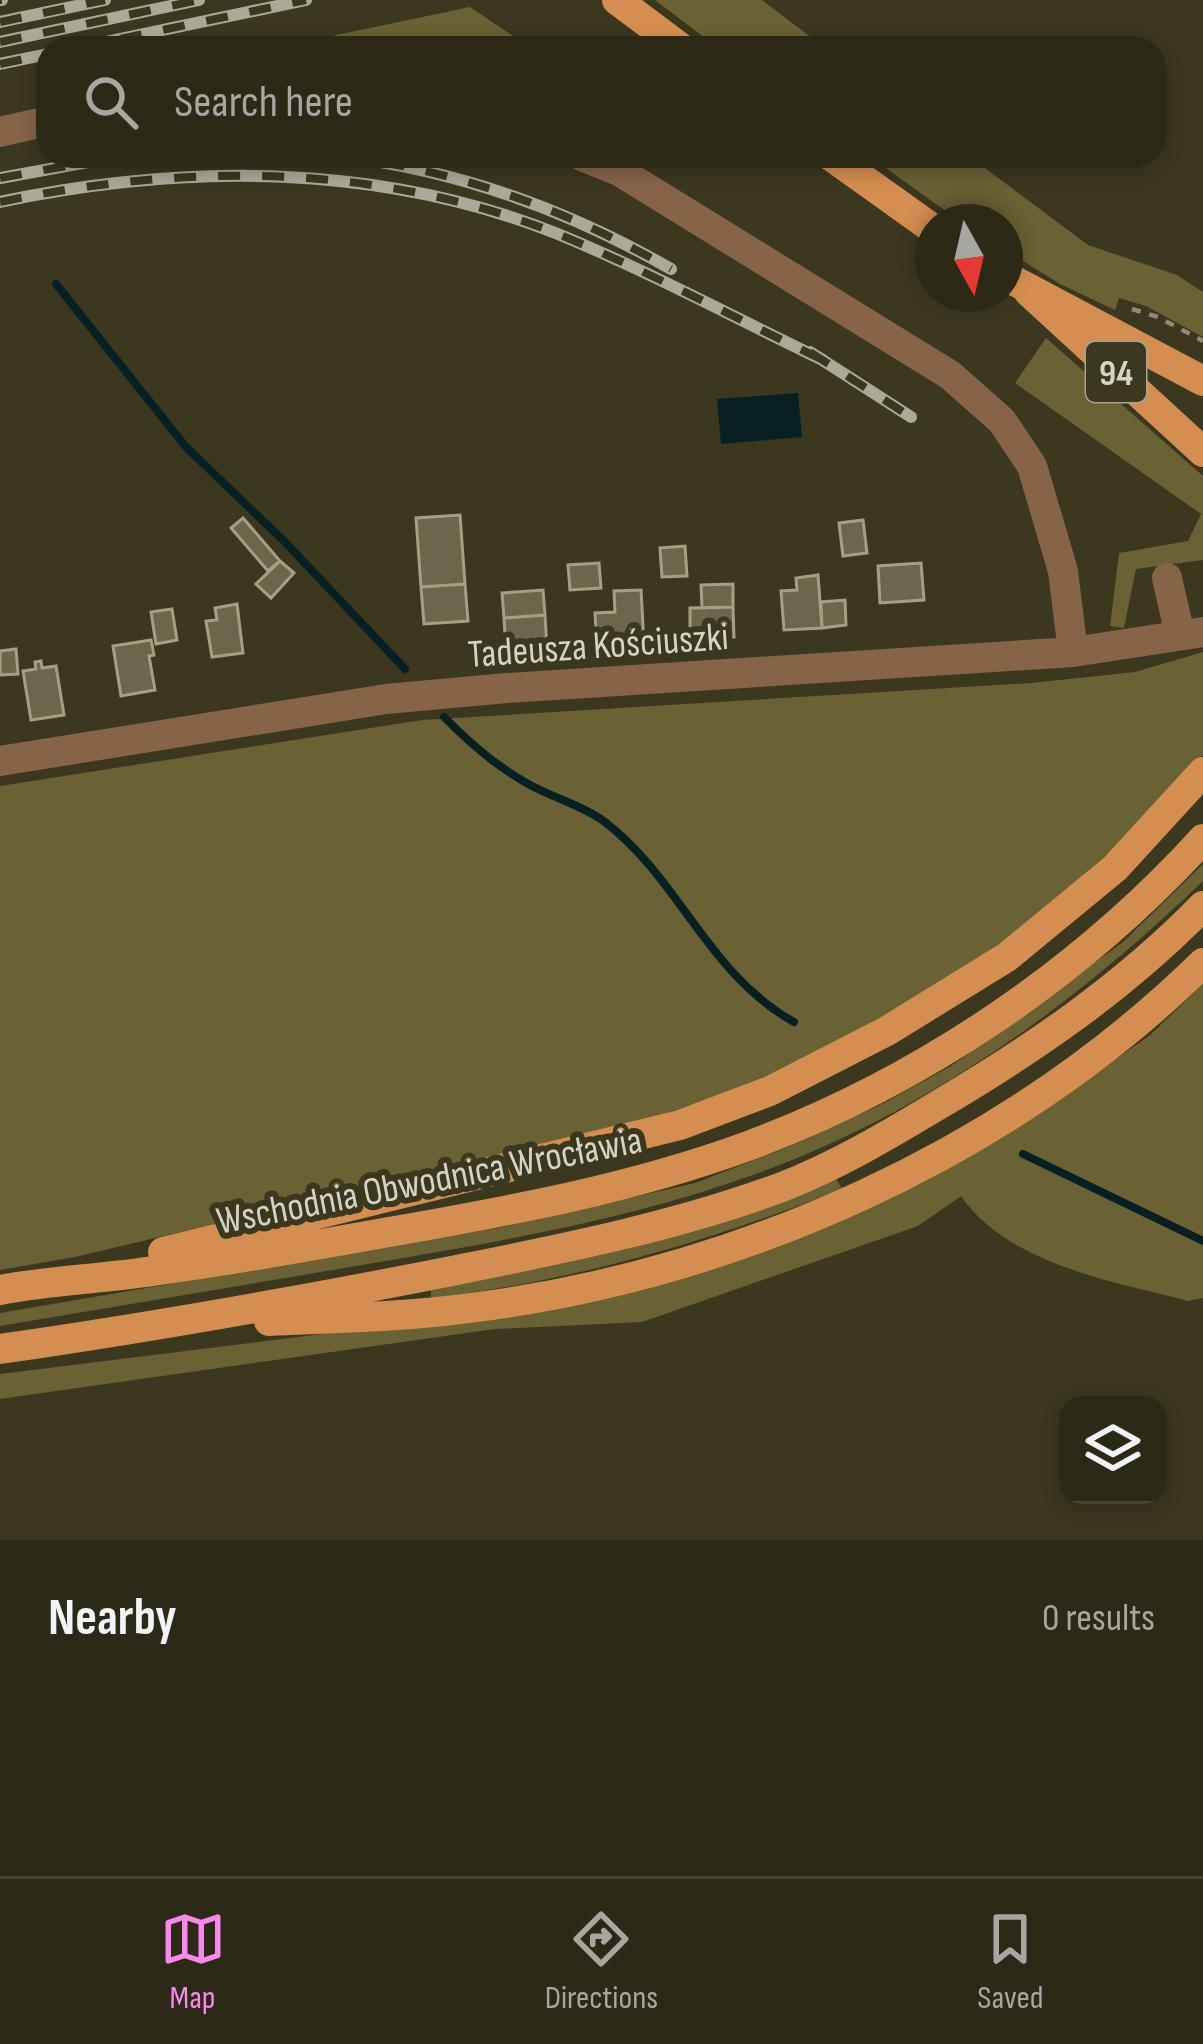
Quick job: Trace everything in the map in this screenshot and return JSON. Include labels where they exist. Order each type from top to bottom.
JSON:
[{"type":"main road","points":[[617,0],[665,36]]},
{"type":"main road","points":[[848,168],[915,216]]},
{"type":"main road","name":"94","points":[[1023,287],[1203,381]]},
{"type":"main road","name":"94","points":[[1023,289],[1203,452]]},
{"type":"main road","points":[[40,1282],[680,1125],[770,1090],[917,1014],[1007,957],[1115,868],[1203,772]]},
{"type":"main road","name":"Wschodnia Obwodnica Wrocławia","points":[[0,1289],[150,1272],[513,1210],[596,1193],[750,1145],[865,1094],[1009,1007],[1134,912],[1203,839]]},
{"type":"main road","points":[[0,1349],[161,1325],[549,1252],[781,1187],[867,1148],[984,1078],[1074,1018],[1148,960],[1203,906]]},
{"type":"main road","points":[[161,1325],[469,1308],[598,1284],[722,1252],[834,1207],[985,1130],[1125,1031],[1203,963]]},
{"type":"street","points":[[0,132],[36,124]]},
{"type":"street","points":[[612,168],[950,375],[1002,421],[1031,466],[1044,506],[1063,571],[1073,652]]},
{"type":"street","points":[[1168,578],[1191,633]]},
{"type":"street","name":"Tadeusza Kościuszki","points":[[0,760],[426,695],[1073,652],[1191,633]]},
{"type":"path","points":[[1120,305],[1158,317],[1203,341]]},
{"type":"shaded area","points":[[655,0],[762,0],[809,36],[702,36]]},
{"type":"shaded area","points":[[470,7],[513,36],[332,36]]},
{"type":"shaded area","points":[[886,168],[985,168],[1088,245],[1177,275],[1203,292],[1203,337],[1146,306],[1119,298],[1115,310],[1023,261],[1023,204],[936,204]]},
{"type":"shaded area","points":[[1046,338],[1203,476],[1203,560],[1136,569],[1124,628],[1110,626],[1119,553],[1188,541],[1201,514],[1015,383]]},
{"type":"shaded area","points":[[1203,652],[1203,755],[1162,804],[1055,903],[942,987],[806,1060],[707,1101],[600,1133],[75,1257],[0,1270],[0,786],[422,720],[1031,683],[1135,672]]},
{"type":"shaded area","points":[[1203,864],[1203,881],[1115,960],[1022,1033],[870,1125],[762,1172],[652,1206],[539,1233],[0,1326],[0,1313],[503,1227],[695,1183],[788,1147],[951,1066],[1123,942]]},
{"type":"shaded area","points":[[1203,984],[1203,1298],[1188,1301],[1064,1267],[1006,1239],[961,1196],[918,1226],[642,1322],[495,1329],[0,1399],[0,1374],[475,1315],[809,1232],[920,1184],[1012,1131],[1149,1036]]},
{"type":"shaded area","points":[[835,1177],[842,1189],[691,1242],[589,1270],[431,1298],[431,1290],[686,1231]]},
{"type":"water","points":[[798,393],[802,437],[721,444],[717,399]]},
{"type":"building","points":[[460,515],[465,584],[421,587],[416,518]]},
{"type":"building","points":[[243,518],[280,561],[268,571],[231,528]]},
{"type":"building","points":[[863,520],[867,553],[843,556],[839,523]]},
{"type":"building","points":[[685,546],[687,576],[662,577],[660,548]]},
{"type":"building","points":[[280,561],[294,573],[271,598],[256,584]]},
{"type":"building","points":[[599,563],[601,588],[570,590],[568,565]]},
{"type":"building","points":[[921,563],[924,600],[880,603],[878,566]]},
{"type":"building","points":[[818,575],[822,628],[784,630],[781,591],[797,590],[796,578]]},
{"type":"building","points":[[465,584],[468,621],[424,624],[421,587]]},
{"type":"building","points":[[733,584],[733,607],[702,608],[701,585]]},
{"type":"building","points":[[543,590],[545,615],[504,618],[502,593]]},
{"type":"building","points":[[641,590],[644,643],[597,647],[595,613],[615,612],[614,591]]},
{"type":"building","points":[[845,600],[846,625],[822,628],[821,602]]},
{"type":"building","points":[[237,604],[243,653],[212,657],[206,621],[217,620],[215,608]]},
{"type":"building","points":[[733,607],[734,637],[690,638],[690,608]]},
{"type":"building","points":[[172,609],[177,640],[156,644],[151,612]]},
{"type":"building","points":[[545,615],[547,650],[506,653],[504,618]]},
{"type":"building","points":[[151,640],[155,690],[121,696],[113,646]]},
{"type":"building","points":[[16,649],[18,674],[0,675],[0,651]]},
{"type":"building","points":[[41,661],[42,668],[56,666],[64,715],[31,720],[23,671],[36,669],[35,662]]},
{"type":"waterway","points":[[56,284],[186,447],[285,542],[405,669]]},
{"type":"waterway","points":[[444,717],[506,770],[605,822],[654,871],[738,978],[794,1022]]},
{"type":"waterway","points":[[1023,1154],[1203,1241]]},
{"type":"railway","points":[[0,22],[105,0]]},
{"type":"railway","points":[[0,42],[199,0]]},
{"type":"railway","points":[[134,36],[306,0]]},
{"type":"railway","points":[[0,64],[36,56]]},
{"type":"railway","points":[[0,178],[55,168]]},
{"type":"railway","points":[[412,168],[552,211],[671,269]]},
{"type":"railway","points":[[0,202],[70,189],[211,176],[352,182],[422,194],[558,234],[823,360]]},
{"type":"railway","points":[[810,352],[911,417]]}]
